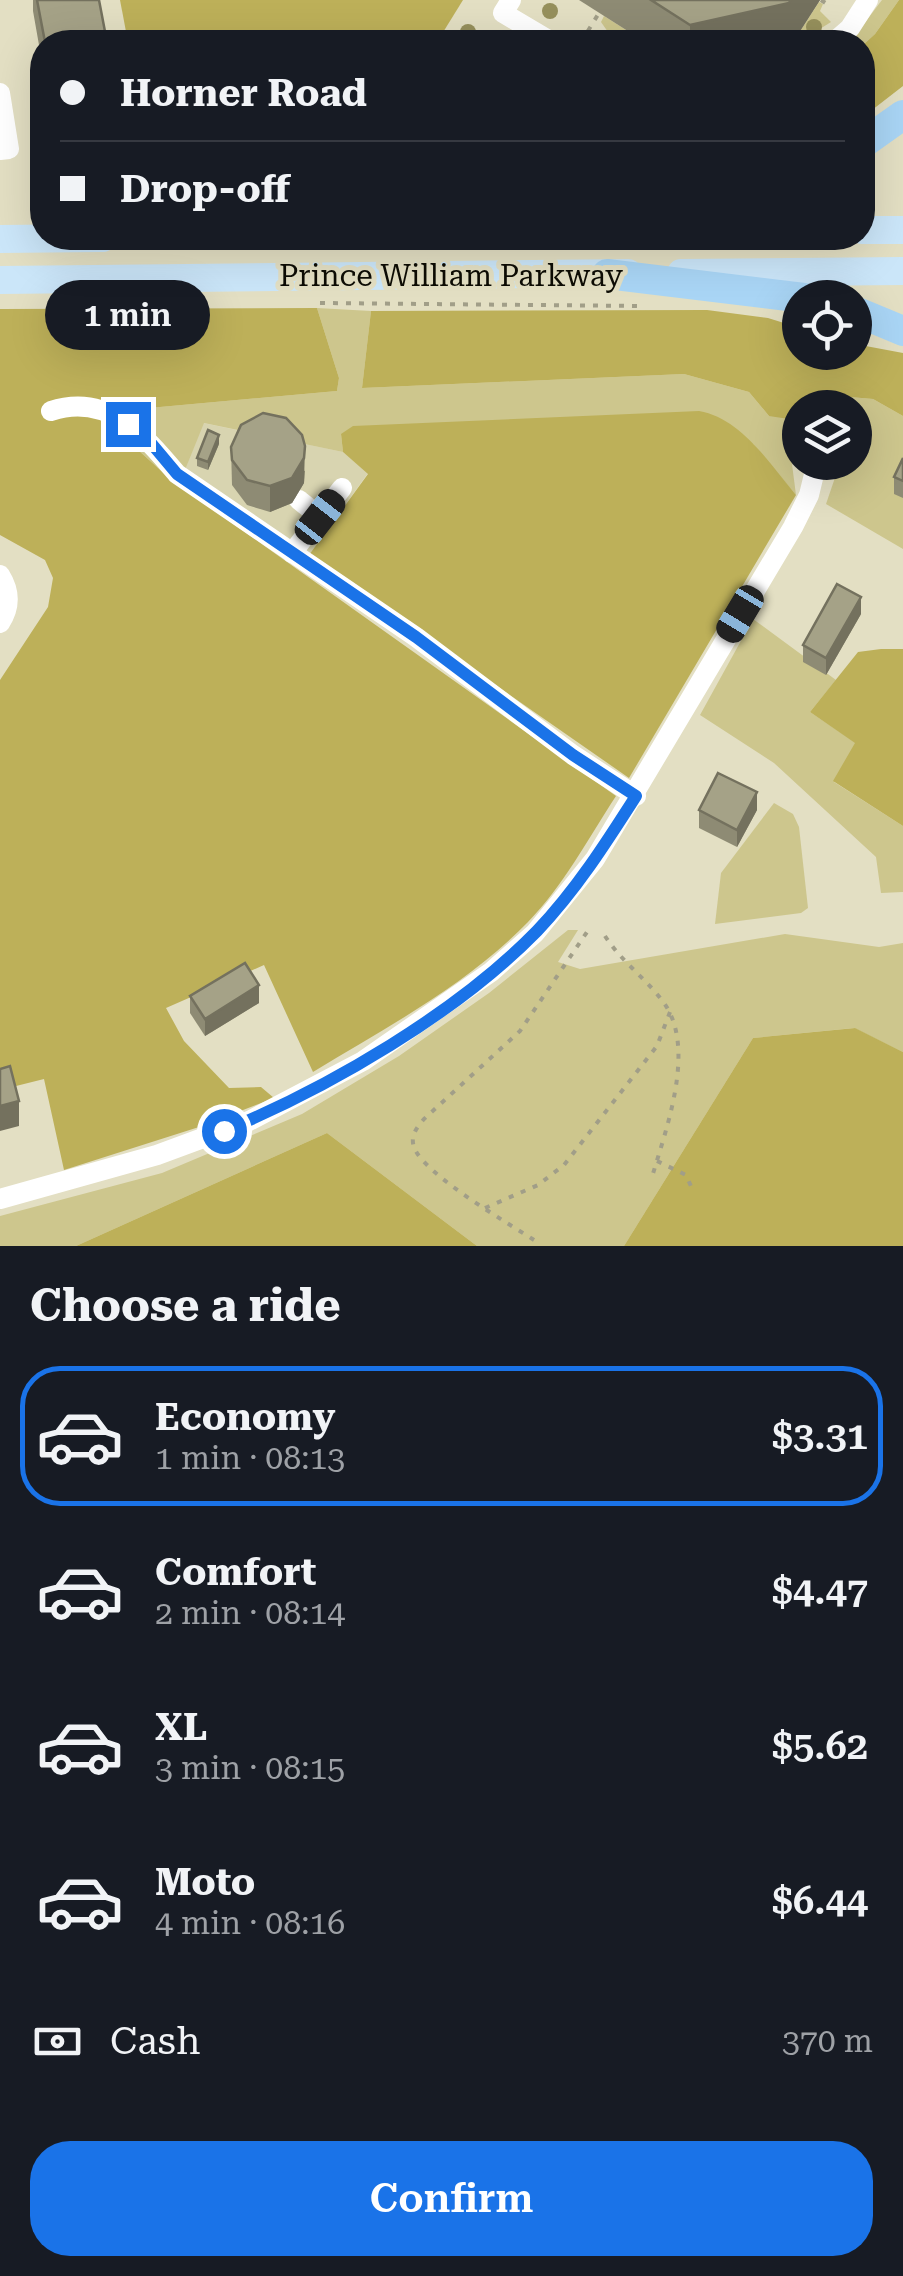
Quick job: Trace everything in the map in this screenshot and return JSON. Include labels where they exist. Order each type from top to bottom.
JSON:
[{"type":"highway","points":[[875,134],[903,114]]},
{"type":"highway","points":[[607,274],[782,295]]},
{"type":"highway","points":[[872,318],[903,330]]},
{"type":"main road","points":[[875,230],[903,230]]},
{"type":"main road","points":[[0,239],[30,239]]},
{"type":"main road","name":"Prince William Parkway","points":[[0,280],[903,270]]},
{"type":"street","points":[[511,0],[503,13],[532,30]]},
{"type":"street","points":[[848,30],[868,0]]},
{"type":"street","points":[[0,93],[9,149],[0,150]]},
{"type":"street","points":[[52,411],[87,404],[128,424],[151,443],[177,474],[416,637],[573,755],[636,796]]},
{"type":"street","points":[[0,1199],[198,1142],[309,1092],[466,992],[535,932],[596,860],[636,796],[793,527],[813,480]]},
{"type":"street","points":[[292,553],[342,488]]},
{"type":"street","points":[[300,500],[320,517]]},
{"type":"street","points":[[0,575],[8,590],[8,603],[0,623]]},
{"type":"path","points":[[588,30],[599,13]]},
{"type":"path","points":[[308,302],[650,306]]},
{"type":"path","points":[[534,1240],[424,1163],[413,1146],[413,1134],[419,1124],[520,1031],[589,929]]},
{"type":"path","points":[[605,936],[622,961],[660,997],[679,1035],[680,1049],[652,1177]]},
{"type":"path","points":[[485,1208],[558,1171],[657,1046],[670,1012]]},
{"type":"path","points":[[657,1161],[686,1175],[694,1193]]},
{"type":"shaded area","points":[[120,0],[463,0],[444,30],[126,30]]},
{"type":"shaded area","points":[[882,0],[899,0],[875,34],[875,30],[859,30]]},
{"type":"shaded area","points":[[899,0],[903,0],[903,86],[875,108],[875,34]]},
{"type":"shaded area","points":[[819,2],[823,4],[820,11],[831,22],[818,30],[801,30]]},
{"type":"shaded area","points":[[604,16],[626,30],[607,30],[601,22]]},
{"type":"shaded area","points":[[317,308],[371,311],[362,388],[684,374],[749,392],[769,416],[782,410],[782,478],[753,444],[341,434],[343,452],[204,423],[185,470],[169,478],[115,429],[133,412],[149,408],[337,391],[339,378]]},
{"type":"shaded area","points":[[317,308],[339,378],[337,391],[149,408],[133,412],[116,430],[169,478],[616,796],[553,893],[504,945],[425,1004],[313,1072],[264,965],[166,1008],[184,1041],[229,1088],[261,1087],[274,1098],[199,1127],[64,1170],[44,1079],[0,1090],[0,680],[48,607],[53,578],[45,560],[0,535],[0,309]]},
{"type":"shaded area","points":[[707,310],[768,318],[782,322],[782,370],[872,370],[872,347],[903,353],[903,416],[872,399],[872,390],[782,390],[782,418],[769,416],[749,392],[684,374],[362,388],[371,311]]},
{"type":"shaded area","points":[[872,399],[903,416],[903,549],[826,504],[834,480],[872,480]]},
{"type":"shaded area","points":[[699,411],[714,415],[741,432],[796,495],[629,778],[309,555],[368,474],[343,452],[341,434],[353,426]]},
{"type":"shaded area","points":[[203,423],[343,452],[368,473],[309,555],[185,470]]},
{"type":"shaded area","points":[[783,480],[794,480],[796,495]]},
{"type":"shaded area","points":[[753,619],[836,680],[810,712],[856,743],[834,782],[903,826],[903,892],[881,893],[876,857],[774,763],[700,715]]},
{"type":"shaded area","points":[[903,649],[903,826],[833,781],[855,743],[810,712],[858,652]]},
{"type":"shaded area","points":[[774,803],[793,814],[799,827],[808,908],[801,913],[715,924],[721,873]]},
{"type":"shaded area","points":[[568,930],[578,930],[558,962],[580,969],[785,934],[879,947],[903,943],[903,1052],[854,1028],[753,1038],[624,1246],[477,1246],[327,1133],[76,1246],[0,1246],[0,1216],[162,1173],[302,1114],[399,1056],[489,993]]},
{"type":"shaded area","points":[[855,1028],[903,1052],[903,1246],[624,1246],[753,1038]]},
{"type":"shaded area","points":[[327,1133],[477,1246],[76,1246]]},
{"type":"building","points":[[37,0],[99,0],[105,30],[43,30]]},
{"type":"building","points":[[651,0],[791,0],[690,25]]},
{"type":"building","points":[[263,413],[286,418],[302,435],[305,446],[304,458],[292,478],[270,486],[247,480],[232,460],[231,447],[241,425]]},
{"type":"building","points":[[208,430],[219,435],[208,462],[197,458]]},
{"type":"building","points":[[903,458],[903,481],[894,477]]},
{"type":"building","points":[[837,584],[861,597],[826,658],[803,645]]},
{"type":"building","points":[[718,773],[757,792],[737,830],[699,810]]},
{"type":"building","points":[[245,963],[259,985],[205,1019],[190,996]]},
{"type":"building","points":[[10,1066],[19,1101],[0,1106],[0,1069]]},
{"type":"route","points":[[128,424],[151,443],[177,474],[416,637],[573,755],[636,796],[596,860],[559,906],[491,972],[363,1061],[309,1092],[224,1131]]}]
